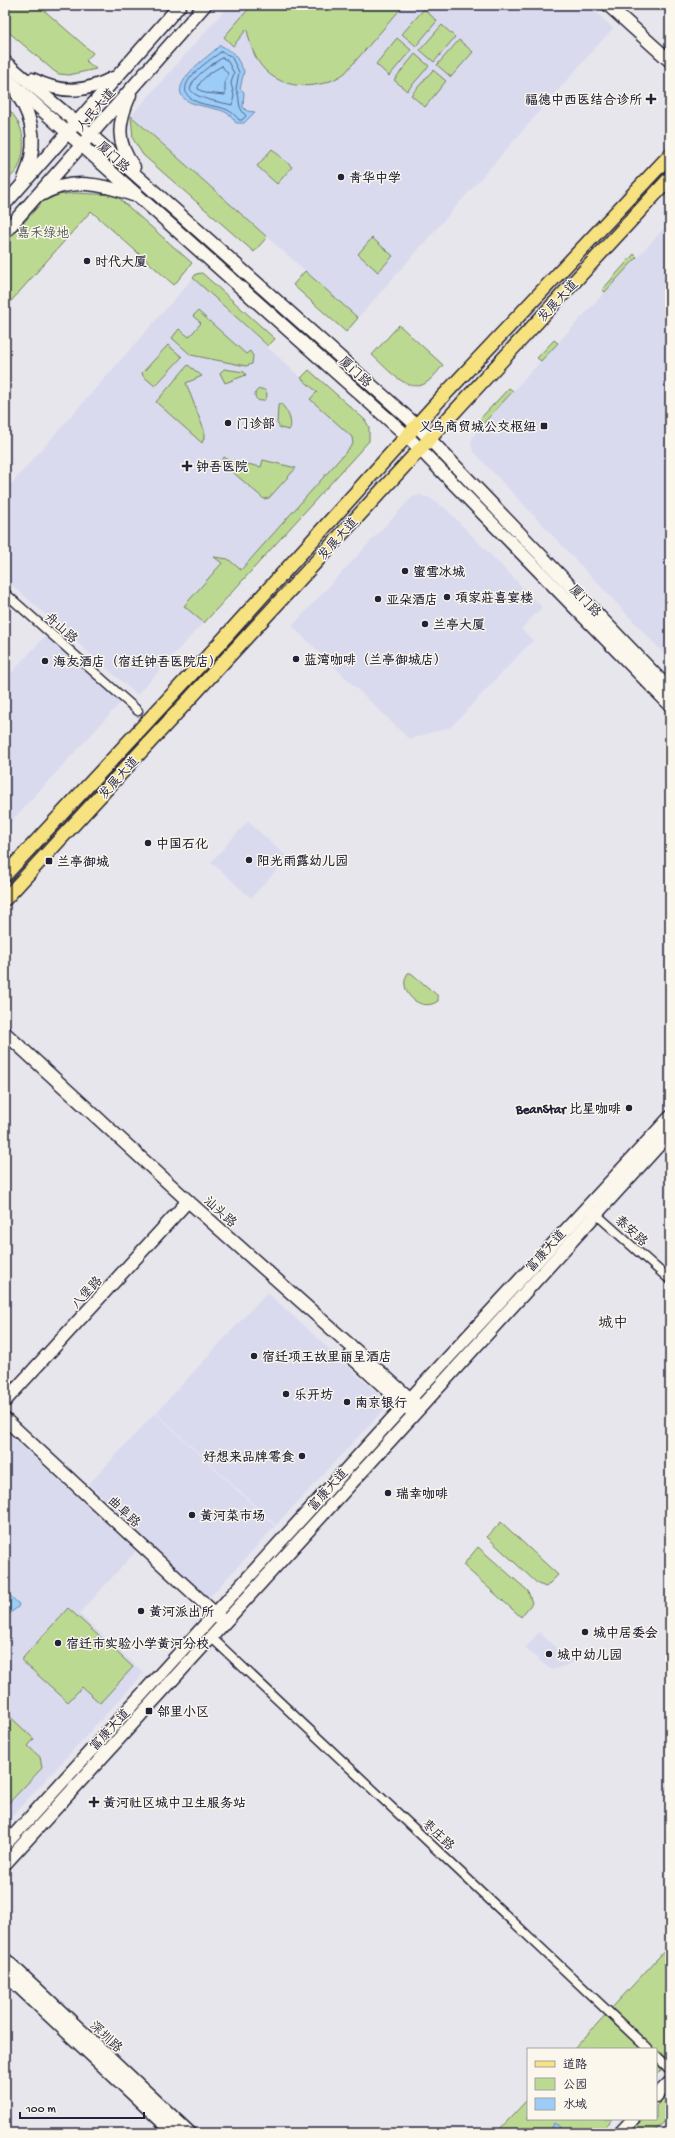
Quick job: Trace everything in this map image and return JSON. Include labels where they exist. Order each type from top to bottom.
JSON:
[{"type":"main road","name":"发展大道","points":[[5,875],[210,654],[416,425],[670,155]]},
{"type":"main road","name":"发展大道","points":[[5,899],[670,178]]},
{"type":"street","name":"人民大道","points":[[5,204],[180,5]]},
{"type":"street","name":"人民大道","points":[[5,232],[205,5]]},
{"type":"street","points":[[608,5],[670,61]]},
{"type":"street","name":"厦门路","points":[[5,62],[9,75],[67,134],[407,436],[670,705]]},
{"type":"street","points":[[9,75],[66,90],[94,87],[119,74]]},
{"type":"street","points":[[9,75],[30,116],[32,156],[20,187]]},
{"type":"street","name":"厦门路","points":[[9,75],[91,135],[430,438],[670,690]]},
{"type":"street","points":[[133,86],[122,113],[122,147],[126,157],[146,184]]},
{"type":"street","points":[[32,202],[52,188],[78,183],[114,188],[138,197]]},
{"type":"street","name":"舟山路","points":[[5,593],[138,711]]},
{"type":"street","name":"汕头路","points":[[5,1033],[186,1204]]},
{"type":"street","name":"汕头路","points":[[5,1044],[417,1411]]},
{"type":"street","name":"富康大道","points":[[5,1845],[407,1402],[670,1117]]},
{"type":"street","name":"富康大道","points":[[5,1864],[670,1134]]},
{"type":"street","name":"八堡路","points":[[5,1401],[186,1204]]},
{"type":"street","name":"泰安路","points":[[596,1214],[670,1280]]},
{"type":"street","name":"曲阜路","points":[[5,1419],[225,1623]]},
{"type":"street","name":"枣庄路","points":[[212,1638],[647,2048]]},
{"type":"street","name":"深圳路","points":[[5,1959],[190,2133]]},
{"type":"street","name":"深圳路","points":[[5,1974],[174,2133]]},
{"type":"street","points":[[657,2057],[670,2070]]},
{"type":"street","points":[[657,2088],[670,2075]]},
{"type":"street","points":[[657,2095],[670,2082]]},
{"type":"street","points":[[613,2133],[625,2120]]},
{"type":"street","points":[[620,2133],[632,2120]]},
{"type":"shaded area","name":"青华中学","points":[[229,5],[588,5],[613,28],[358,318],[131,116]]},
{"type":"shaded area","points":[[670,222],[670,660],[473,451],[471,442],[476,431]]},
{"type":"shaded area","name":"钟吾医院","points":[[193,278],[369,441],[137,695],[5,579],[5,491]]},
{"type":"shaded area","points":[[420,495],[430,498],[446,509],[542,607],[521,629],[533,640],[451,727],[409,739],[292,626],[412,497]]},
{"type":"shaded area","points":[[46,635],[121,702],[5,828],[5,680]]},
{"type":"shaded area","name":"阳光雨露幼儿园","points":[[248,821],[288,858],[251,898],[211,862]]},
{"type":"shaded area","points":[[267,1292],[389,1404],[276,1525],[156,1413]]},
{"type":"shaded area","name":"黄河菜市场","points":[[155,1413],[275,1526],[208,1599],[89,1484]]},
{"type":"shaded area","name":"宿迁市实验小学黄河分校","points":[[5,1431],[136,1551],[79,1614],[144,1673],[5,1824]]},
{"type":"shaded area","name":"城中幼儿园","points":[[539,1632],[559,1651],[573,1657],[575,1662],[553,1670],[547,1667],[525,1648]]},
{"type":"green space","points":[[5,5],[38,5],[93,53],[86,61],[96,69],[69,75],[59,74],[54,71],[5,29]]},
{"type":"green space","points":[[252,5],[404,5],[345,73],[335,79],[323,83],[298,85],[287,83],[266,71],[254,53],[247,29],[233,46],[224,37]]},
{"type":"green space","points":[[424,9],[437,21],[416,46],[402,34]]},
{"type":"green space","points":[[442,25],[455,37],[434,62],[420,50]]},
{"type":"green space","points":[[397,38],[411,50],[389,76],[376,64]]},
{"type":"green space","points":[[459,40],[473,52],[451,77],[437,65]]},
{"type":"green space","points":[[415,54],[429,66],[407,91],[394,80]]},
{"type":"green space","points":[[433,70],[446,81],[425,107],[411,95]]},
{"type":"green space","points":[[5,106],[20,126],[23,149],[18,168],[15,173],[5,182]]},
{"type":"green space","points":[[131,116],[267,237],[254,252],[143,155],[133,139]]},
{"type":"green space","points":[[272,149],[292,167],[277,184],[257,166]]},
{"type":"green space","name":"嘉禾绿地","points":[[74,193],[115,195],[192,263],[174,285],[91,211],[5,308],[5,244],[42,202],[58,195]]},
{"type":"green space","points":[[372,238],[393,256],[378,272],[358,254]]},
{"type":"green space","points":[[634,254],[637,257],[605,292],[602,290]]},
{"type":"green space","points":[[305,271],[358,318],[346,332],[293,285]]},
{"type":"green space","points":[[202,273],[275,339],[268,346],[193,278],[196,274]]},
{"type":"green space","points":[[198,311],[246,354],[250,351],[253,356],[252,364],[246,366],[191,355],[172,338],[179,329],[189,337],[201,323],[193,316]]},
{"type":"green space","points":[[399,325],[443,365],[425,384],[415,386],[401,381],[372,355]]},
{"type":"green space","points":[[554,340],[558,343],[541,361],[537,358]]},
{"type":"green space","points":[[168,345],[182,357],[155,386],[143,376],[142,373]]},
{"type":"green space","points":[[188,365],[202,376],[186,383],[204,430],[204,438],[202,443],[156,402]]},
{"type":"green space","points":[[224,369],[244,372],[246,375],[225,383],[220,373]]},
{"type":"green space","points":[[309,370],[365,420],[369,427],[369,441],[204,623],[184,606],[222,563],[214,557],[228,559],[241,570],[353,444],[352,437],[310,399],[317,392],[301,378]]},
{"type":"green space","points":[[509,388],[513,391],[481,426],[477,422]]},
{"type":"green space","points":[[259,389],[263,389],[267,395],[263,401],[259,401],[255,397],[255,393]]},
{"type":"green space","points":[[280,403],[289,416],[291,424],[289,430],[280,428],[277,423],[278,406]]},
{"type":"green space","points":[[224,457],[229,460],[261,467],[263,460],[296,468],[269,498],[264,499],[221,462]]},
{"type":"green space","points":[[408,973],[411,973],[438,996],[438,1001],[431,1004],[424,1004],[417,1002],[412,998],[407,993],[405,986],[405,980]]},
{"type":"green space","points":[[501,1522],[558,1575],[546,1587],[538,1584],[487,1537]]},
{"type":"green space","points":[[478,1547],[528,1591],[532,1603],[521,1617],[463,1565]]},
{"type":"green space","points":[[68,1608],[133,1667],[100,1703],[82,1687],[68,1702],[21,1660]]},
{"type":"green space","points":[[5,1712],[34,1739],[28,1746],[40,1757],[42,1768],[5,1807]]},
{"type":"green space","points":[[670,1945],[670,2061],[657,2074],[657,2048],[575,2048]]},
{"type":"green space","points":[[670,2092],[670,2116],[653,2133],[629,2133],[642,2120],[657,2120],[657,2105]]},
{"type":"green space","points":[[527,2100],[527,2120],[612,2120],[599,2133],[496,2133]]},
{"type":"water","points":[[220,45],[234,53],[244,71],[240,89],[244,92],[243,107],[247,111],[255,112],[244,123],[236,123],[231,116],[225,112],[192,103],[185,99],[181,94],[181,86],[187,76],[199,63]]},
{"type":"water","points":[[5,1591],[19,1604],[18,1607],[5,1617]]},
{"type":"water","points":[[554,2123],[559,2126],[564,2133],[547,2133]]},
{"type":"place","name":"福德中西医结合诊所","points":[[651,99]]},
{"type":"place","name":"青华中学","points":[[341,177]]},
{"type":"place","name":"时代大厦","points":[[87,261]]},
{"type":"place","name":"门诊部","points":[[228,423]]},
{"type":"place","name":"义乌商贸城公交枢纽","points":[[544,426]]},
{"type":"place","name":"钟吾医院","points":[[187,466]]},
{"type":"place","name":"蜜雪冰城","points":[[405,571]]},
{"type":"place","name":"項家莊喜宴楼","points":[[447,597]]},
{"type":"place","name":"亚朵酒店","points":[[378,599]]},
{"type":"place","name":"兰亭大厦","points":[[425,624]]},
{"type":"place","name":"蓝湾咖啡（兰亭御城店）","points":[[296,659]]},
{"type":"place","name":"海友酒店（宿迁钟吾医院店）","points":[[45,661]]},
{"type":"place","name":"中国石化","points":[[148,843]]},
{"type":"place","name":"阳光雨露幼儿园","points":[[249,860]]},
{"type":"place","name":"兰亭御城","points":[[49,861]]},
{"type":"place","name":"BeanStar 比星咖啡","points":[[629,1108]]},
{"type":"place","name":"宿迁项王故里丽呈酒店","points":[[254,1356]]},
{"type":"place","name":"乐开坊","points":[[286,1394]]},
{"type":"place","name":"南京银行","points":[[347,1402]]},
{"type":"place","name":"好想来品牌零食","points":[[302,1456]]},
{"type":"place","name":"瑞幸咖啡","points":[[388,1493]]},
{"type":"place","name":"黄河菜市场","points":[[192,1515]]},
{"type":"place","name":"黄河派出所","points":[[141,1611]]},
{"type":"place","name":"城中居委会","points":[[585,1632]]},
{"type":"place","name":"宿迁市实验小学黄河分校","points":[[58,1643]]},
{"type":"place","name":"城中幼儿园","points":[[549,1654]]},
{"type":"place","name":"邻里小区","points":[[149,1711]]},
{"type":"place","name":"黄河社区城中卫生服务站","points":[[94,1802]]},
{"type":"district","name":"城中","points":[[613,1322]]}]
